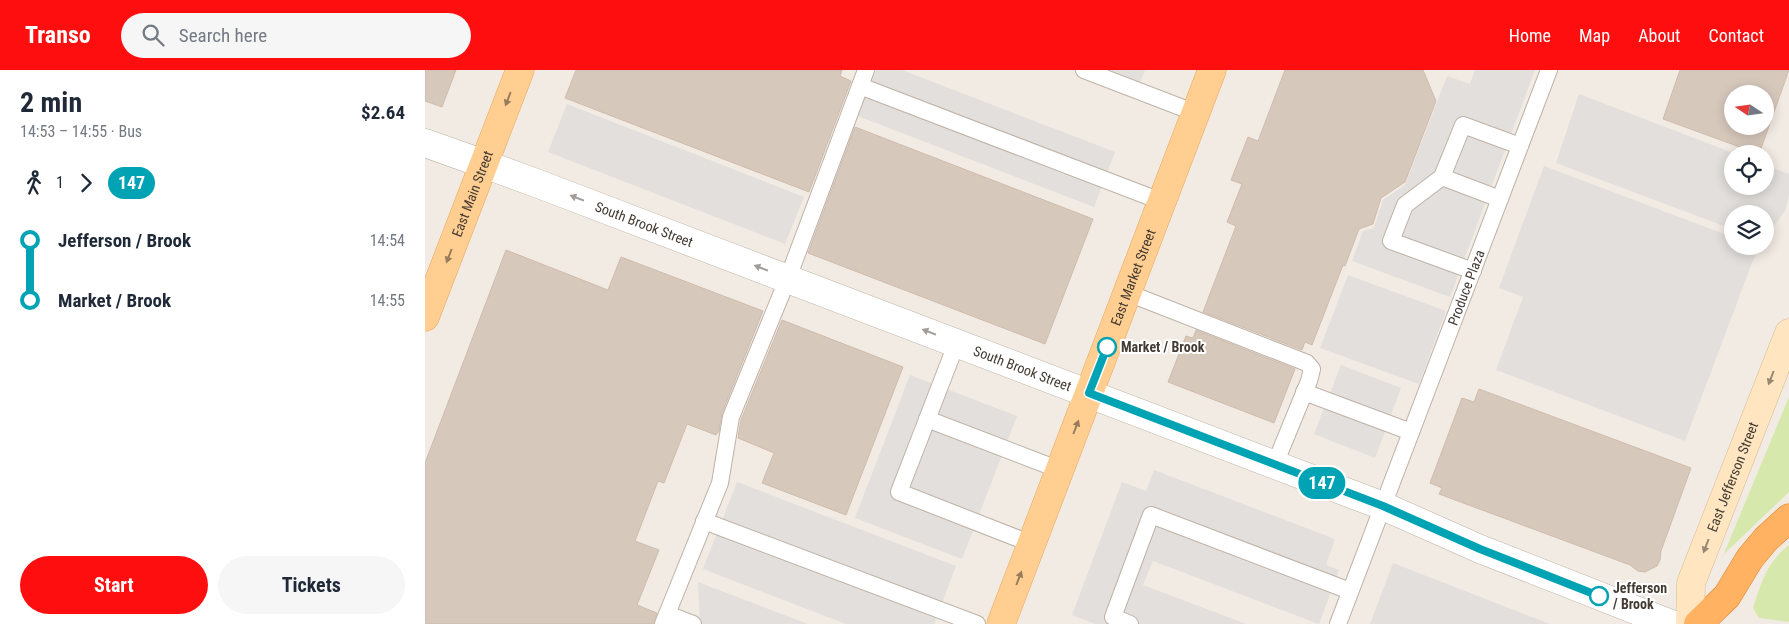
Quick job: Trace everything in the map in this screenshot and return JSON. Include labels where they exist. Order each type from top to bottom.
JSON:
[{"type":"highway","points":[[1698,624],[1727,596],[1750,558],[1766,539],[1789,518]]},
{"type":"main road","name":"East Main Street","points":[[425,317],[519,70]]},
{"type":"main road","name":"East Market Street","points":[[1001,624],[1212,70]]},
{"type":"main road","name":"East Jefferson Street","points":[[1690,624],[1691,583],[1789,333]]},
{"type":"street","name":"South Brook Street","points":[[425,143],[537,183],[1275,464],[1383,506],[1480,549],[1671,624]]},
{"type":"lane","points":[[693,624],[665,619],[720,483],[731,417],[787,278],[866,70]]},
{"type":"lane","points":[[1084,70],[1196,113]]},
{"type":"lane","name":"Produce Plaza","points":[[1338,624],[1549,70]]},
{"type":"lane","points":[[860,86],[1163,202]]},
{"type":"lane","points":[[1473,270],[1391,241],[1405,205],[1442,178],[1463,125],[1520,146]]},
{"type":"lane","points":[[1442,178],[1499,199]]},
{"type":"lane","points":[[1128,293],[1307,363],[1311,369],[1304,392],[1275,464]]},
{"type":"lane","points":[[957,342],[899,492],[1032,544]]},
{"type":"lane","points":[[1304,392],[1411,432]]},
{"type":"lane","points":[[927,419],[1060,470]]},
{"type":"lane","points":[[1130,624],[1113,617],[1151,515],[1350,591]]},
{"type":"lane","points":[[704,521],[977,624]]},
{"type":"green space","points":[[1789,397],[1789,492],[1724,554]]},
{"type":"green space","points":[[1789,545],[1789,622],[1759,618],[1753,608],[1762,582],[1775,558]]},
{"type":"shaded area","points":[[876,70],[902,70],[1115,152],[1094,207],[858,116]]},
{"type":"shaded area","points":[[1084,70],[1145,70],[1137,90]]},
{"type":"shaded area","points":[[1475,70],[1535,70],[1450,297],[1352,261],[1363,231],[1374,228],[1383,200],[1405,185],[1447,76],[1470,84]]},
{"type":"shaded area","points":[[1579,94],[1724,149],[1724,195],[1774,195],[1774,168],[1789,174],[1789,194],[1785,211],[1774,226],[1774,205],[1724,205],[1724,226],[1556,163]]},
{"type":"shaded area","points":[[567,104],[804,197],[785,244],[548,152]]},
{"type":"shaded area","points":[[1544,166],[1724,234],[1724,255],[1755,255],[1685,441],[1496,370],[1523,297],[1499,288]]},
{"type":"shaded area","points":[[1348,275],[1446,311],[1419,384],[1320,348]]},
{"type":"shaded area","points":[[1341,365],[1401,388],[1375,458],[1314,434]]},
{"type":"shaded area","points":[[910,375],[1017,416],[962,559],[855,518]]},
{"type":"shaded area","points":[[1154,470],[1335,539],[1326,565],[1339,570],[1319,624],[1153,561],[1143,585],[1246,624],[1095,624],[1072,615],[1122,482],[1146,491]]},
{"type":"shaded area","points":[[737,482],[956,566],[934,624],[846,624],[703,569]]},
{"type":"shaded area","points":[[1393,563],[1550,624],[1370,624]]},
{"type":"shaded area","points":[[698,582],[808,624],[700,624]]},
{"type":"building","points":[[425,70],[456,70],[442,107],[425,101]]},
{"type":"building","points":[[576,70],[842,70],[840,76],[851,81],[809,192],[565,98]]},
{"type":"building","points":[[1285,70],[1423,70],[1436,101],[1405,182],[1381,198],[1373,224],[1359,229],[1312,345],[1305,342],[1302,350],[1203,312],[1236,226],[1227,222],[1242,184],[1231,180],[1248,137],[1258,141]]},
{"type":"building","points":[[1680,70],[1789,70],[1774,112],[1774,85],[1724,85],[1724,135],[1766,135],[1762,145],[1734,145],[1663,119]]},
{"type":"building","points":[[855,127],[1093,219],[1045,344],[808,253]]},
{"type":"building","points":[[506,250],[608,290],[621,257],[763,311],[722,413],[719,431],[716,435],[687,424],[664,483],[658,481],[635,541],[659,550],[637,605],[657,613],[653,624],[425,624],[425,463]]},
{"type":"building","points":[[782,320],[903,367],[846,515],[762,483],[774,453],[738,438],[741,420]]},
{"type":"building","points":[[1196,330],[1295,369],[1274,423],[1168,382],[1186,336],[1193,338]]},
{"type":"building","points":[[1479,389],[1691,468],[1657,566],[1645,572],[1638,571],[1630,565],[1439,494],[1442,488],[1430,483],[1462,398],[1474,402]]},
{"type":"bus line","name":"147","points":[[1107,347],[1089,393],[1383,506],[1480,549],[1599,596]]},
{"type":"place","name":"Market / Brook","points":[[1107,347]]},
{"type":"place","name":"Jefferson / Brook","points":[[1599,596]]}]
